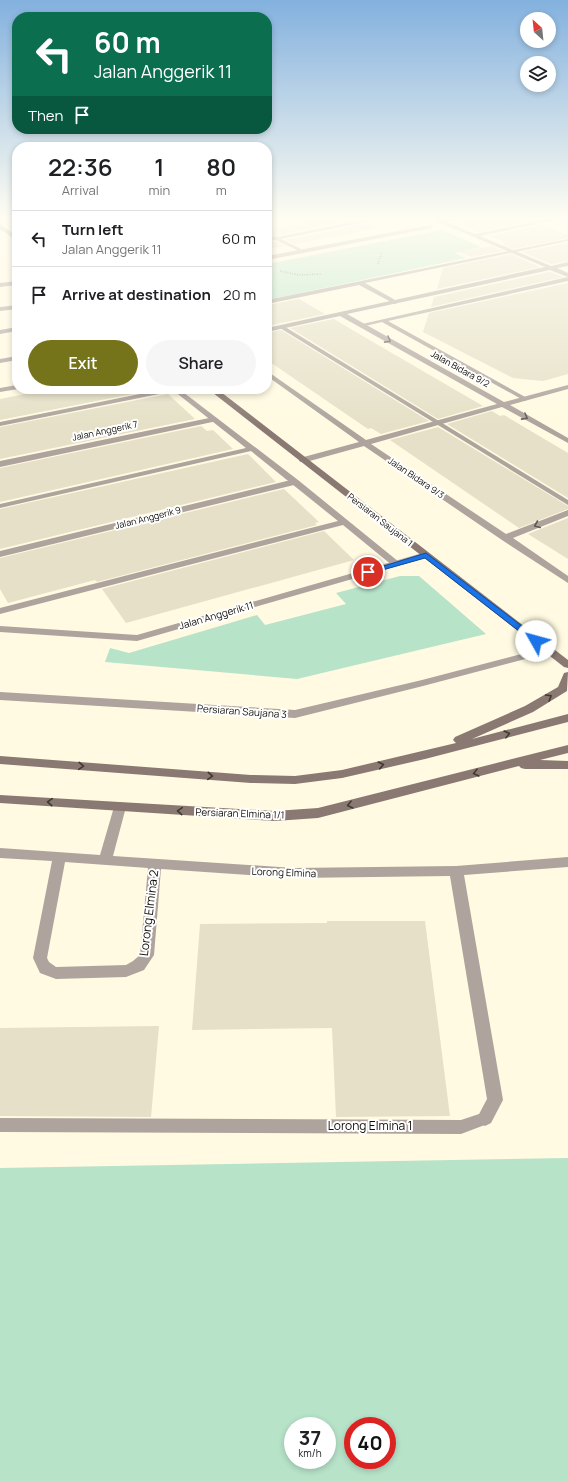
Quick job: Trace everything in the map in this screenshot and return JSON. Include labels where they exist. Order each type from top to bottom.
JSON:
[{"type":"main road","name":"Persiaran Saujana 1","points":[[218,394],[548,650],[568,668]]},
{"type":"main road","points":[[425,755],[529,709],[563,689],[568,668]]},
{"type":"main road","points":[[0,760],[251,779],[294,780],[342,774],[425,755],[568,718]]},
{"type":"main road","name":"Persiaran Elmina 1/1","points":[[0,799],[275,816],[318,813],[568,748]]},
{"type":"main road","points":[[497,767],[549,764],[568,765]]},
{"type":"street","points":[[272,329],[456,288]]},
{"type":"street","name":"Jalan Bidara 9/2","points":[[341,314],[566,438]]},
{"type":"street","points":[[0,332],[12,330]]},
{"type":"street","name":"Jalan Bidara 9/3","points":[[272,377],[365,443],[568,580]]},
{"type":"street","points":[[303,460],[568,387]]},
{"type":"street","points":[[0,390],[12,388]]},
{"type":"street","name":"Jalan Anggerik 7","points":[[0,464],[214,419]]},
{"type":"street","name":"Jalan Anggerik 9","points":[[0,554],[295,482]]},
{"type":"street","points":[[505,538],[568,513]]},
{"type":"street","name":"Jalan Anggerik 11","points":[[0,629],[137,638],[426,555]]},
{"type":"street","name":"Persiaran Saujana 3","points":[[0,696],[295,714],[423,683],[548,650]]},
{"type":"street","points":[[105,860],[120,807]]},
{"type":"street","name":"Lorong Elmina","points":[[0,854],[294,873],[456,871],[568,862]]},
{"type":"street","name":"Lorong Elmina 2","points":[[59,858],[40,958],[41,965],[47,971],[56,973],[126,971],[136,969],[143,963],[147,955],[156,864]]},
{"type":"street","name":"Lorong Elmina 1","points":[[456,871],[495,1100],[485,1118]]},
{"type":"lane","points":[[272,301],[335,288]]},
{"type":"lane","points":[[369,288],[395,302]]},
{"type":"lane","points":[[361,325],[527,288]]},
{"type":"lane","points":[[0,309],[12,308]]},
{"type":"lane","points":[[383,320],[525,399]]},
{"type":"lane","points":[[282,326],[568,503]]},
{"type":"lane","points":[[0,361],[12,359]]},
{"type":"lane","points":[[0,424],[149,394]]},
{"type":"lane","points":[[181,394],[295,482],[396,564]]},
{"type":"lane","points":[[0,506],[250,448]]},
{"type":"lane","points":[[0,611],[344,522]]},
{"type":"lane","name":"Lorong Elmina 1","points":[[0,1125],[461,1127],[485,1118]]},
{"type":"green space","points":[[272,288],[323,288],[272,299]]},
{"type":"green space","points":[[400,576],[419,576],[486,634],[297,679],[105,662],[110,648],[129,653],[257,615],[265,625],[346,604],[336,593]]},
{"type":"green space","points":[[568,1158],[568,1481],[0,1481],[0,1168]]},
{"type":"building","points":[[475,288],[514,288],[431,307],[434,297]]},
{"type":"building","points":[[544,288],[568,288],[568,374],[543,381],[513,378],[423,332],[429,313]]},
{"type":"building","points":[[299,299],[325,314],[272,325],[272,304]]},
{"type":"building","points":[[334,319],[483,406],[438,419],[290,328]]},
{"type":"building","points":[[281,330],[429,421],[381,434],[371,428],[368,429],[272,363],[272,332]]},
{"type":"building","points":[[25,394],[132,394],[0,420],[0,399]]},
{"type":"building","points":[[168,394],[195,419],[0,459],[0,427]]},
{"type":"building","points":[[492,411],[500,416],[504,415],[568,453],[568,498],[447,424]]},
{"type":"building","points":[[201,426],[207,431],[213,430],[233,449],[0,502],[0,468]]},
{"type":"building","points":[[438,427],[568,506],[568,509],[519,528],[390,440]]},
{"type":"building","points":[[248,454],[276,482],[0,549],[0,509]]},
{"type":"building","points":[[284,489],[319,522],[315,523],[317,525],[97,582],[95,580],[8,603],[0,589],[0,558]]},
{"type":"building","points":[[568,518],[568,559],[528,534]]},
{"type":"building","points":[[324,531],[354,560],[126,623],[102,589]]},
{"type":"building","points":[[327,921],[425,921],[450,1116],[336,1117],[332,1028],[192,1030],[200,924],[327,923]]},
{"type":"building","points":[[159,1026],[151,1117],[0,1116],[0,1028]]},
{"type":"route","points":[[368,572],[426,555],[536,641]]}]
